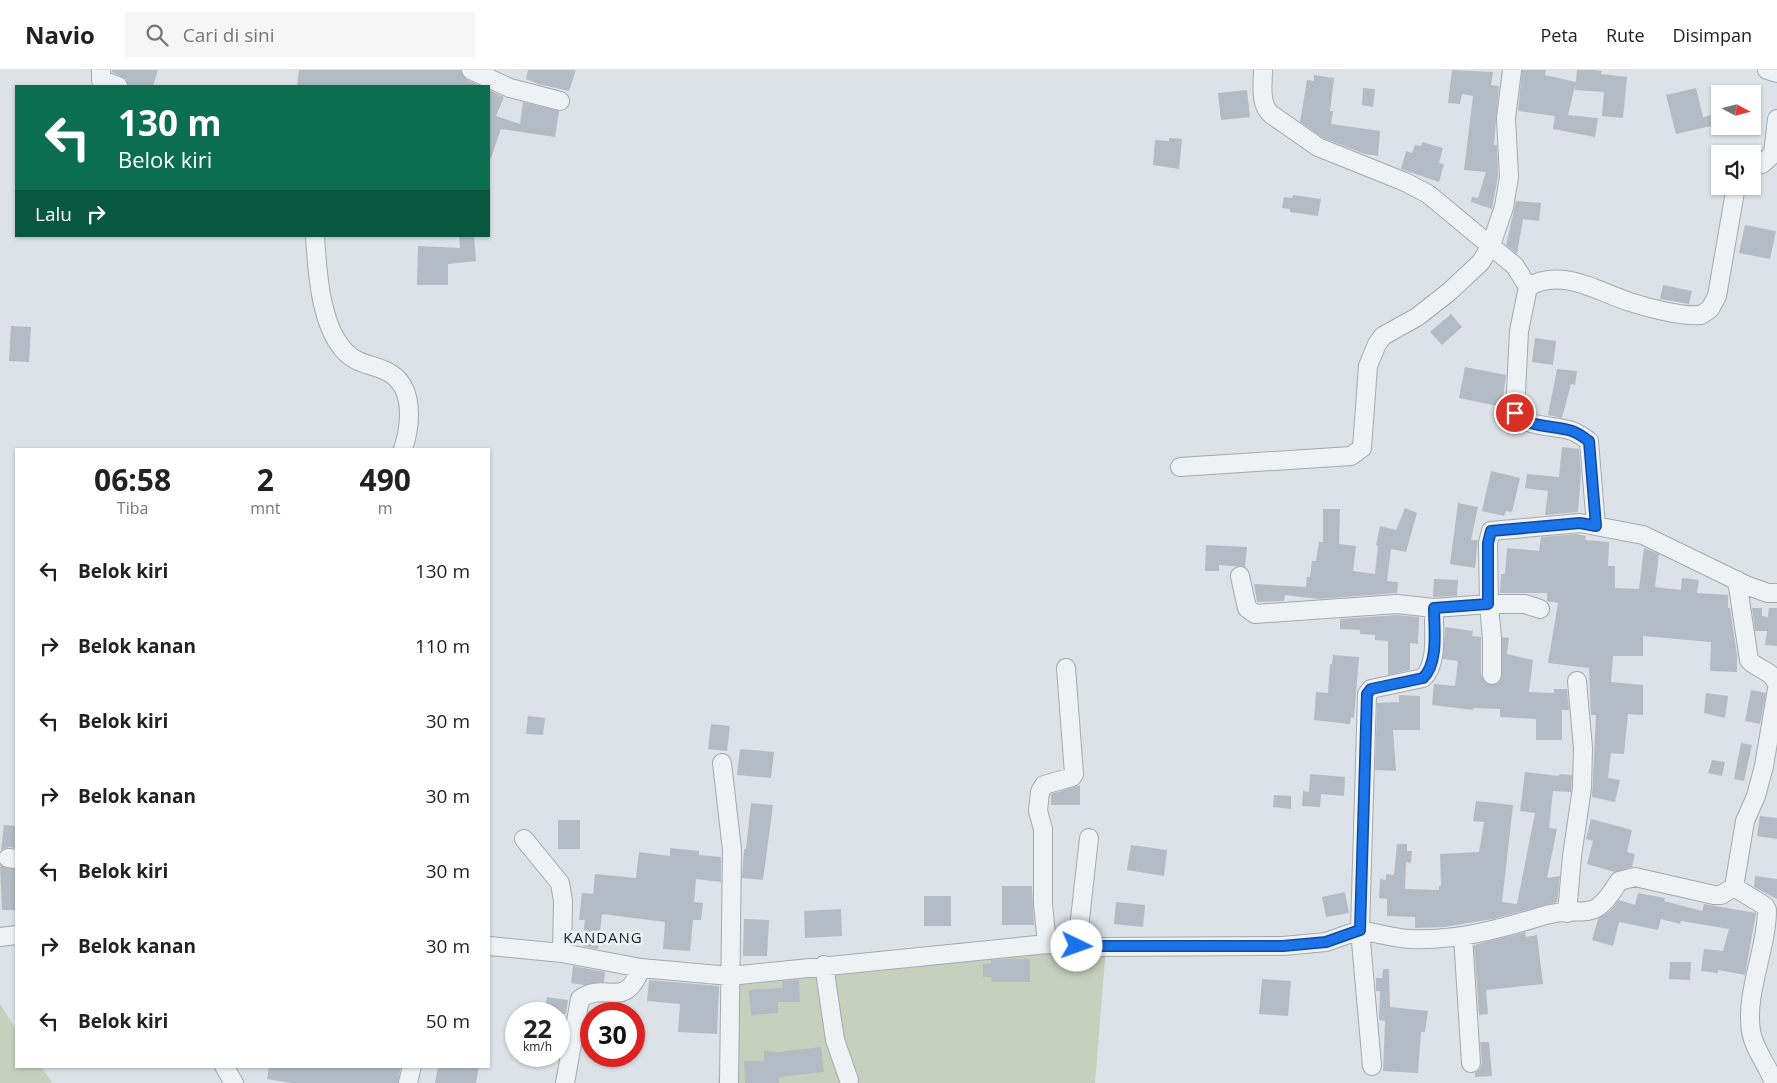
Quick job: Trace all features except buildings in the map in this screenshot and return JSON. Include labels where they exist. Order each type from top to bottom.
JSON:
[{"type":"street","points":[[100,70],[101,80],[115,85]]},
{"type":"street","points":[[1263,70],[1264,101],[1267,111],[1272,115],[1318,147],[1422,190],[1515,266],[1528,287],[1519,331],[1515,413],[1519,418],[1532,423],[1574,432],[1589,441],[1596,526]]},
{"type":"street","points":[[1180,467],[1351,456],[1362,448],[1368,366],[1377,344],[1383,336],[1417,317],[1449,292],[1481,262],[1491,245],[1504,206],[1509,177],[1506,118],[1512,70]]},
{"type":"street","points":[[1767,70],[1777,73]]},
{"type":"street","points":[[478,77],[510,88],[560,101]]},
{"type":"street","points":[[1761,164],[1773,154],[1777,119]]},
{"type":"street","points":[[1528,287],[1545,279],[1584,283],[1631,303],[1701,315],[1710,309],[1719,287],[1734,195]]},
{"type":"street","points":[[315,237],[321,296],[332,331],[339,344],[354,360],[388,372],[395,377],[404,389],[409,408],[408,433],[403,448]]},
{"type":"street","points":[[1492,675],[1492,639],[1488,604],[1488,543],[1491,531],[1580,523],[1643,535],[1737,580],[1768,593],[1777,594]]},
{"type":"street","points":[[1240,576],[1247,608],[1255,614],[1398,604],[1434,608],[1488,604],[1525,604],[1540,608]]},
{"type":"street","points":[[1737,580],[1749,660],[1753,665],[1766,670],[1777,684]]},
{"type":"street","points":[[1372,1066],[1360,930],[1366,697],[1371,689],[1423,678],[1429,672],[1433,651],[1434,608]]},
{"type":"street","points":[[1047,944],[1043,904],[1043,829],[1038,811],[1040,792],[1044,785],[1072,777],[1074,774],[1066,668]]},
{"type":"street","points":[[1567,913],[1572,856],[1582,788],[1583,748],[1577,681]]},
{"type":"street","points":[[490,946],[562,953],[640,968],[730,976],[824,965],[1047,944],[1077,946],[1283,946],[1326,942],[1360,930],[1408,939],[1464,936],[1517,925],[1547,915],[1596,909],[1606,902],[1619,881],[1635,877],[1721,895],[1734,887],[1745,821],[1756,796],[1764,766],[1777,689]]},
{"type":"street","points":[[722,763],[732,850],[729,1083]]},
{"type":"street","points":[[1077,946],[1088,838]]},
{"type":"street","points":[[524,839],[560,883],[563,901],[562,953]]},
{"type":"street","points":[[1734,887],[1767,908],[1769,953],[1751,1008],[1751,1030],[1754,1044],[1774,1083]]},
{"type":"street","points":[[0,936],[15,935]]},
{"type":"street","points":[[1464,936],[1471,1063]]},
{"type":"street","points":[[824,965],[835,1040],[849,1080]]},
{"type":"street","points":[[565,1083],[580,999],[591,994],[624,992],[635,984],[640,968]]},
{"type":"street","points":[[225,1068],[234,1083]]},
{"type":"street","points":[[408,1083],[412,1068]]},
{"type":"green space","points":[[1106,947],[1095,1083],[718,1083],[730,976]]},
{"type":"green space","points":[[0,1004],[15,1027],[15,1068],[42,1068],[52,1083],[0,1083]]},
{"type":"district","name":"KANDANG","points":[[603,938]]},
{"type":"route","points":[[1077,946],[1283,946],[1326,942],[1360,930],[1367,694],[1371,689],[1423,678],[1429,672],[1433,651],[1434,608],[1488,604],[1488,543],[1491,531],[1580,523],[1596,526],[1589,441],[1574,432],[1550,425],[1532,423],[1519,418],[1515,413]]}]
